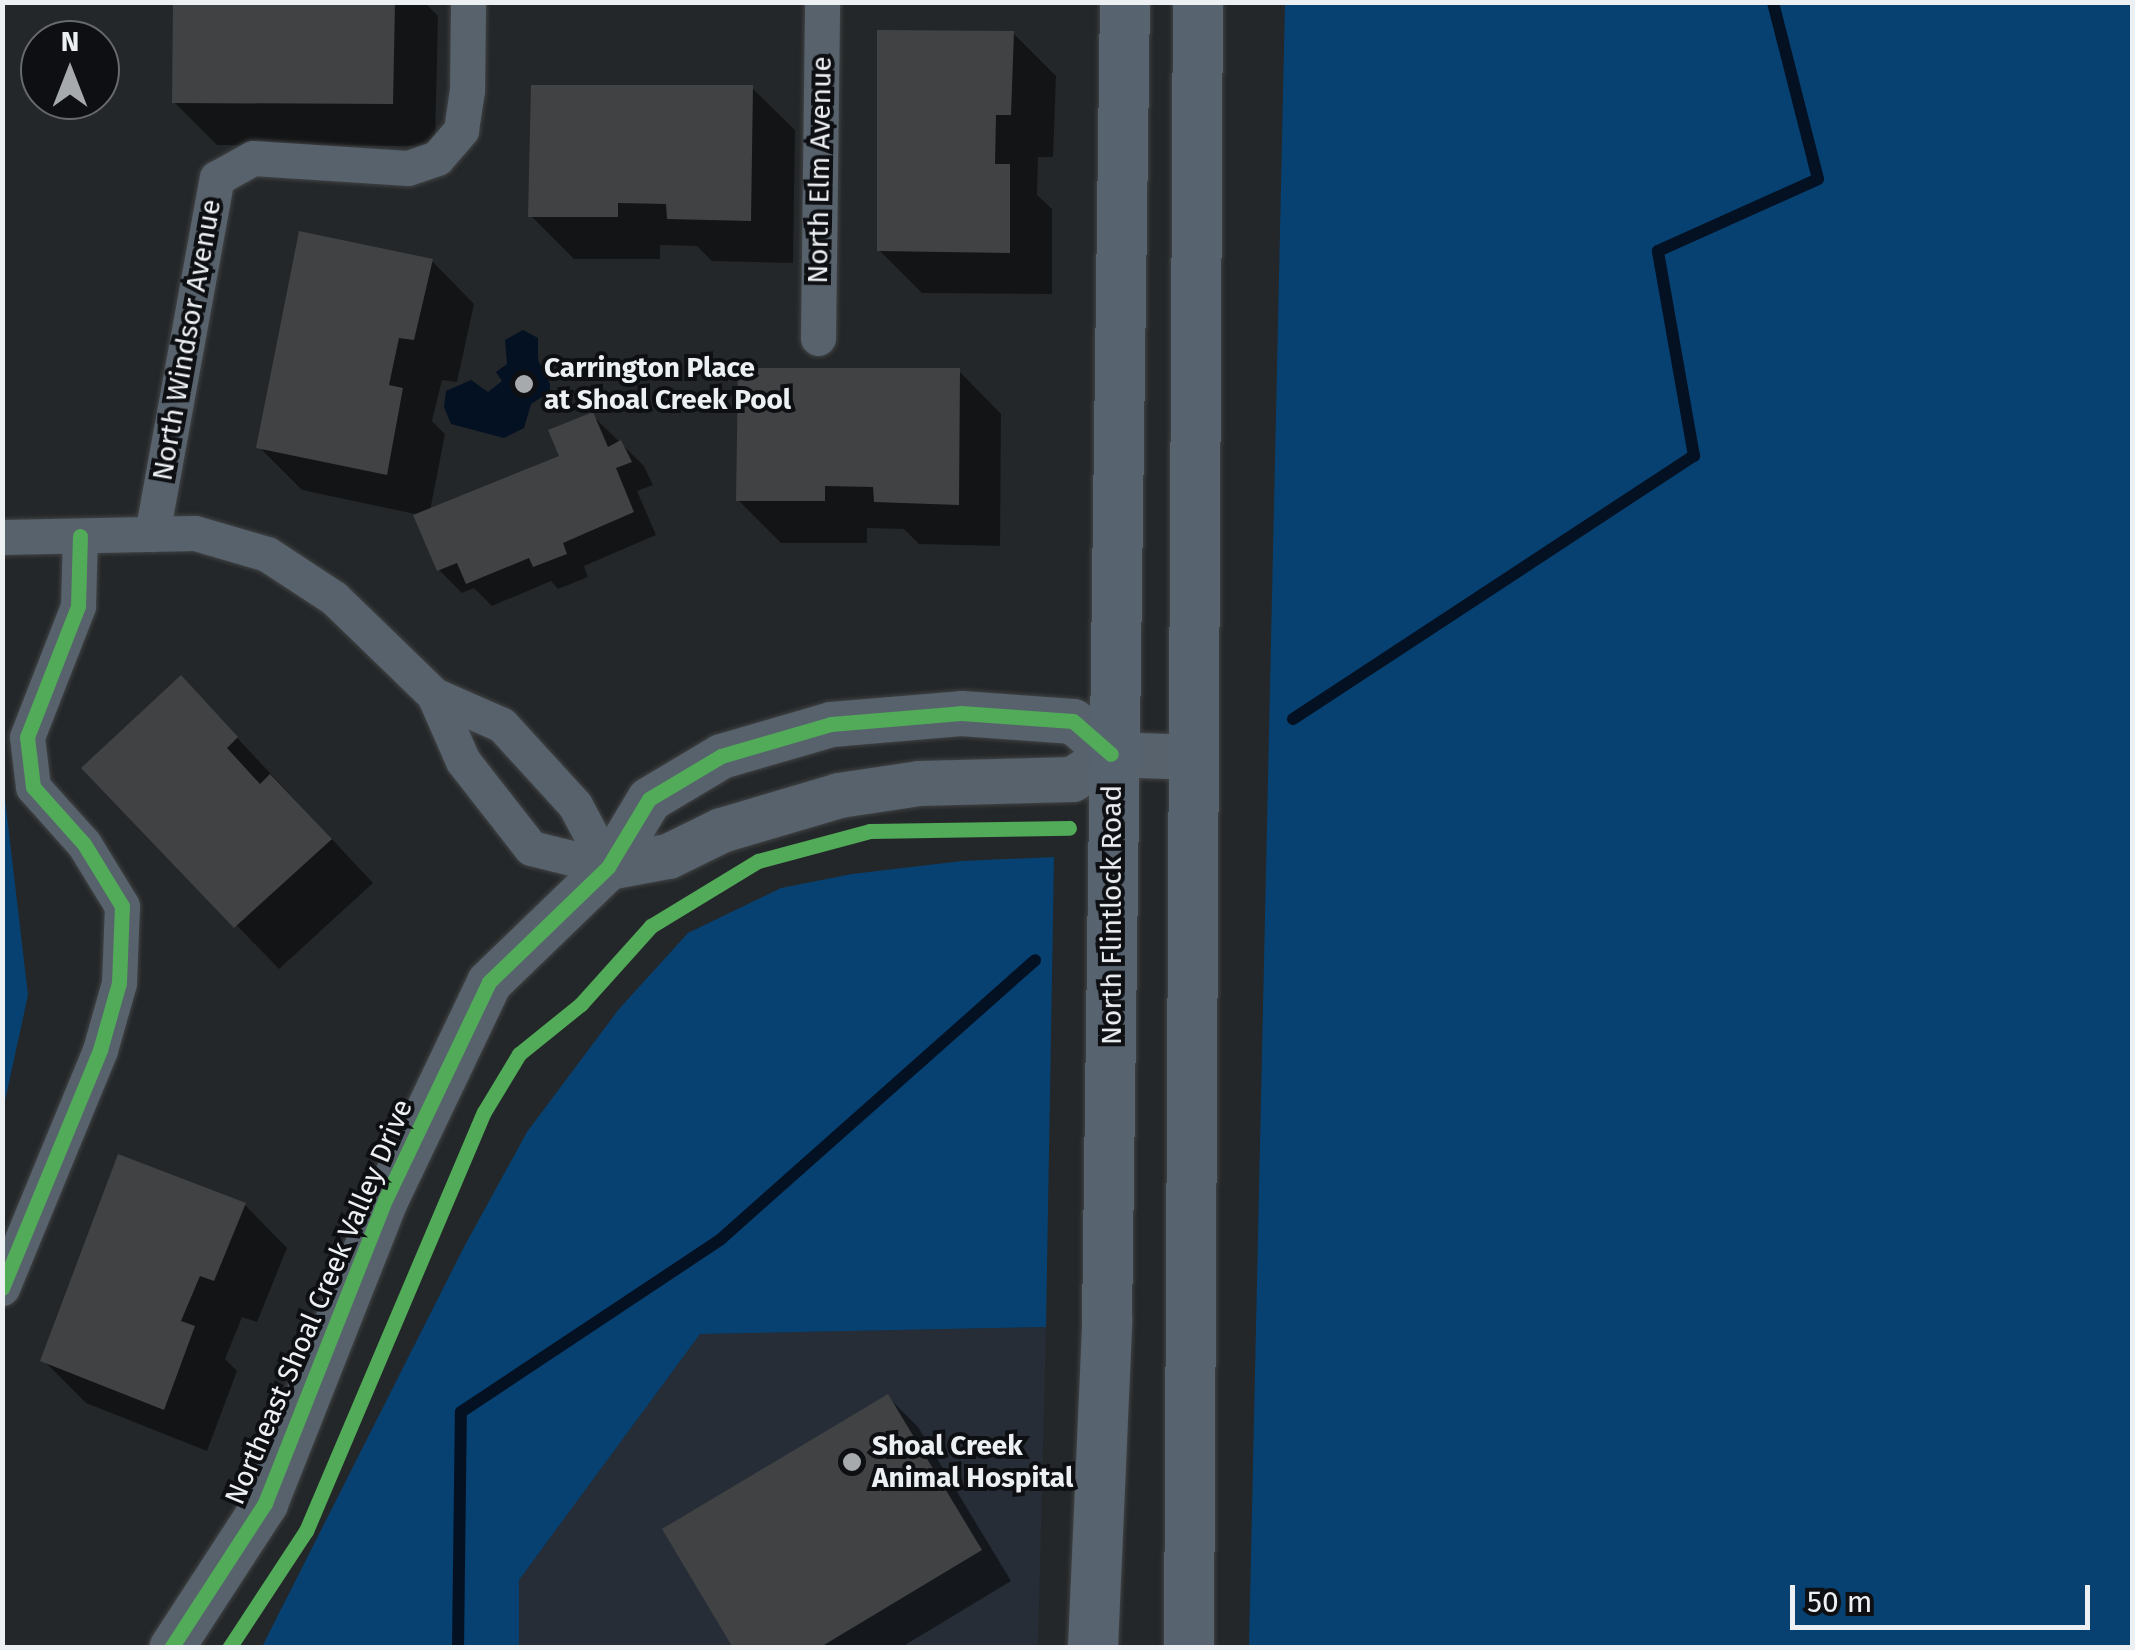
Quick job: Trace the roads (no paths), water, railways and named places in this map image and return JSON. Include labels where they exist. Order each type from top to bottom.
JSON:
[{"type":"main road","name":"North Flintlock Road","points":[[1093,1648],[1107,1321],[1113,1018],[1111,754],[1125,2]]},
{"type":"main road","points":[[1188,1648],[1198,2]]},
{"type":"street","name":"North Windsor Avenue","points":[[152,534],[216,178],[253,158],[408,168],[438,158],[461,130],[467,90],[468,2]]},
{"type":"street","name":"North Elm Avenue","points":[[818,338],[822,2]]},
{"type":"street","points":[[2,537],[196,533],[267,554],[334,598],[434,695],[502,725],[576,805],[608,867]]},
{"type":"street","points":[[2,1288],[100,1050],[120,984],[122,906],[84,844],[33,787],[28,738],[78,606],[80,536]]},
{"type":"street","points":[[434,695],[463,761],[531,848],[608,867],[668,856],[721,830],[838,795],[919,783],[1072,779],[1111,754],[1196,757]]},
{"type":"street","name":"Northeast Shoal Creek Valley Drive","points":[[170,1648],[265,1503],[386,1198],[489,982],[608,867],[649,798],[721,756],[832,724],[961,714],[1073,721],[1111,754]]},
{"type":"waterway","points":[[1293,719],[1694,456],[1658,251],[1818,179],[1773,2]]},
{"type":"waterway","points":[[458,1648],[461,1412],[721,1239],[1035,960]]},
{"type":"place","name":"Carrington Place at Shoal Creek Pool","points":[[524,384]]},
{"type":"place","name":"Shoal Creek Animal Hospital","points":[[852,1462]]}]
